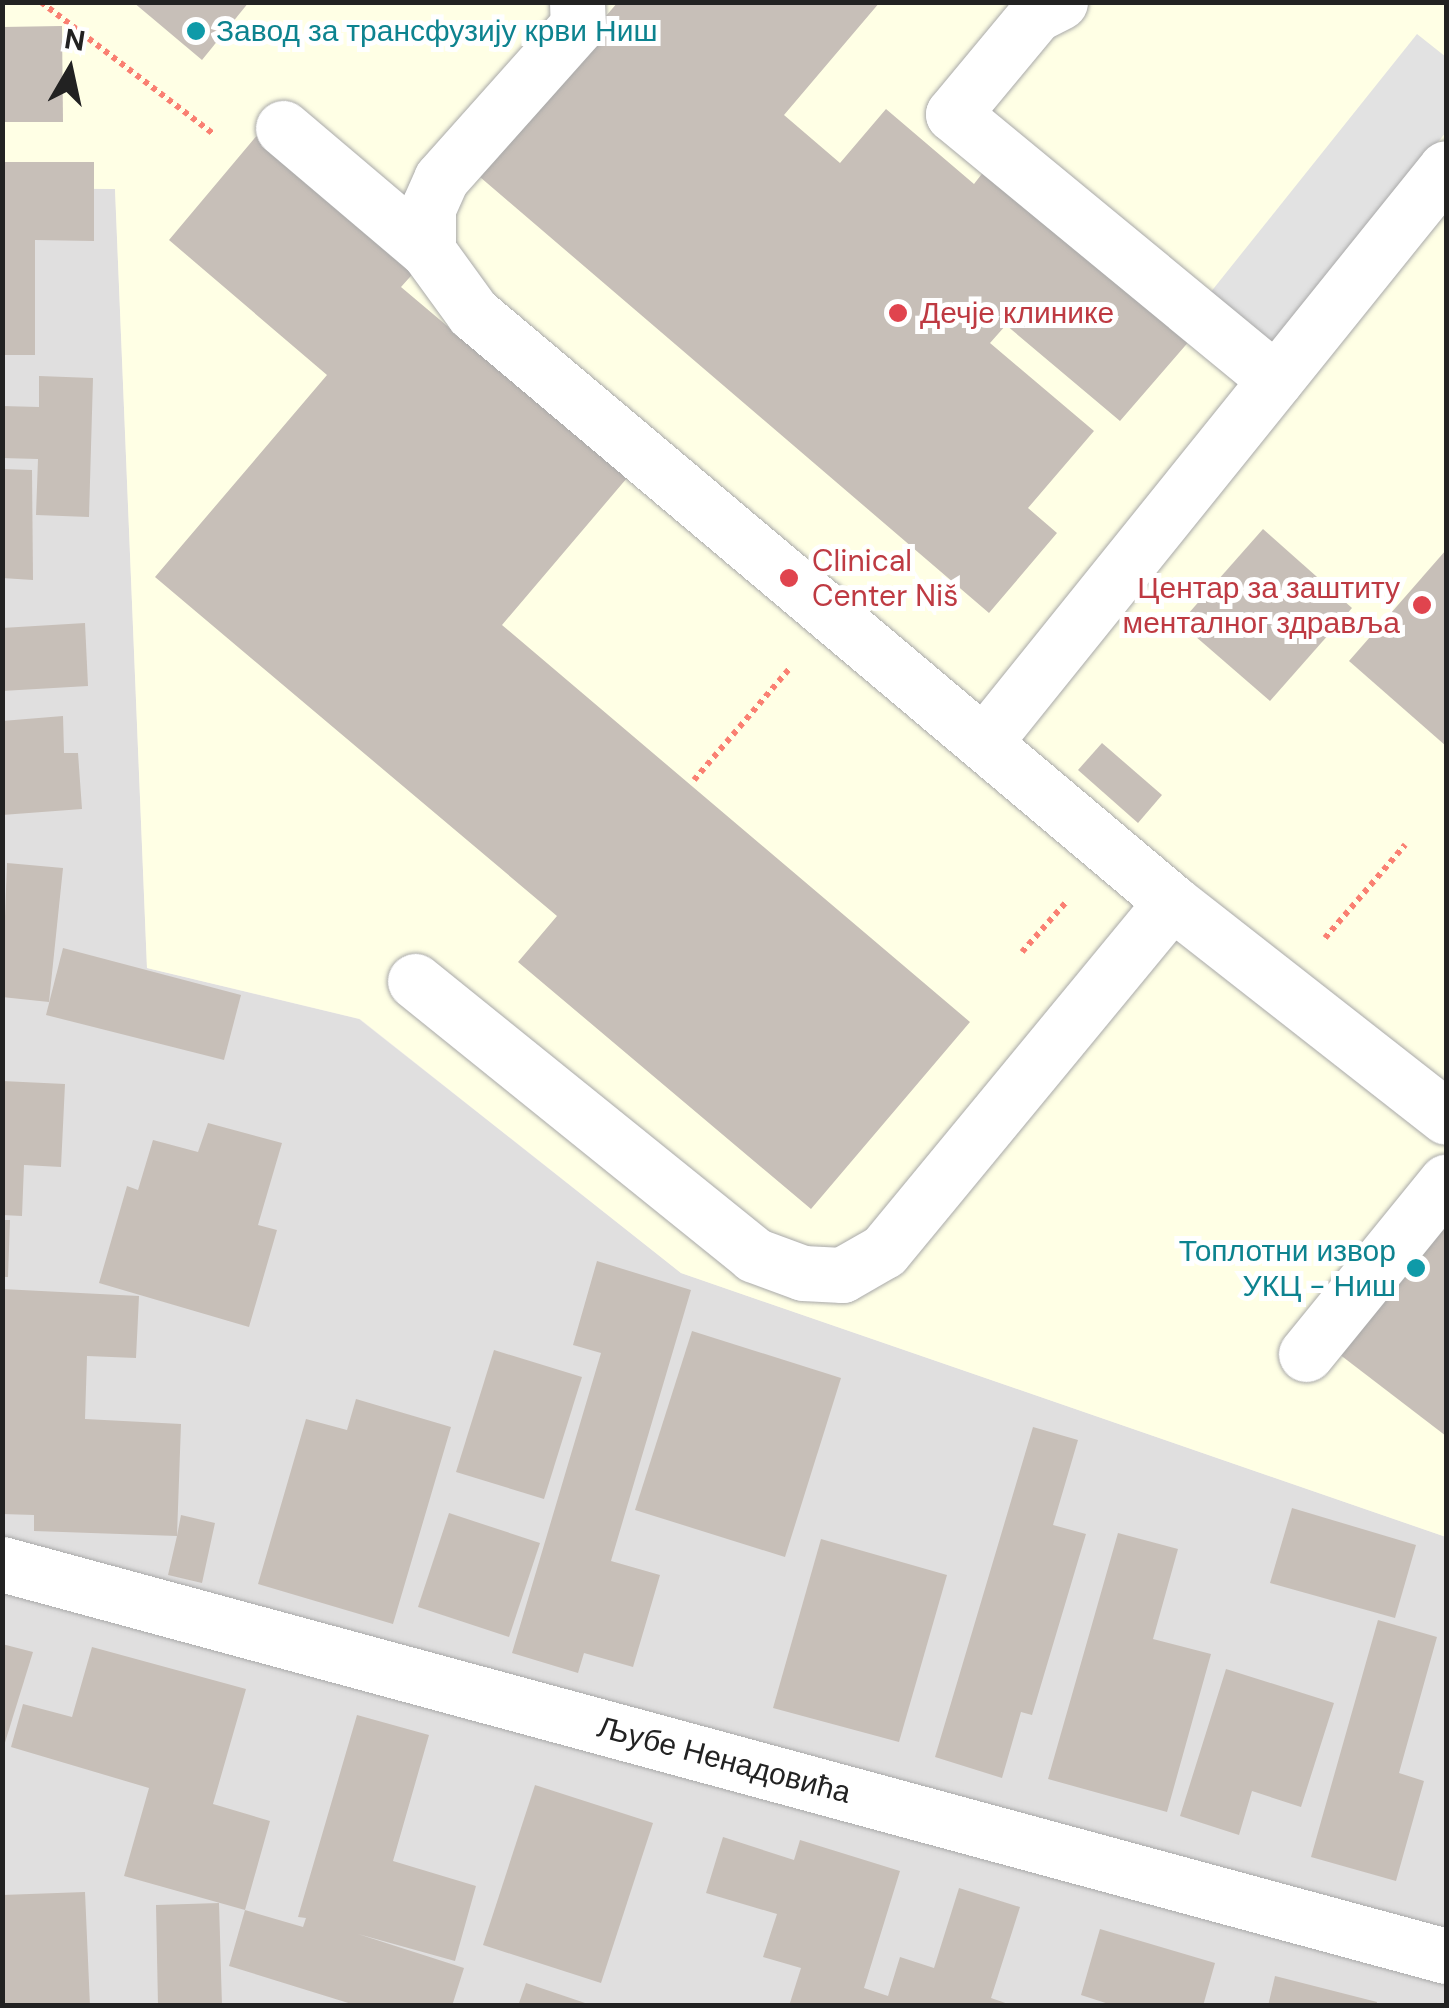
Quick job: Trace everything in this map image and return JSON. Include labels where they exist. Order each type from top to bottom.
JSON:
[{"type":"street","points":[[428,251],[428,208],[441,179],[578,24],[577,2]]},
{"type":"street","points":[[1060,2],[1036,14],[953,114],[1276,380]]},
{"type":"street","points":[[284,128],[428,251],[473,313],[1172,902],[1446,1118]]},
{"type":"street","points":[[985,741],[1446,168]]},
{"type":"street","points":[[415,981],[754,1255],[803,1273],[842,1275],[884,1250],[1172,902]]},
{"type":"street","points":[[1306,1354],[1446,1182]]},
{"type":"street","name":"Љубе Ненадовића","points":[[2,1564],[1446,1956]]},
{"type":"path","points":[[41,2],[220,139]]},
{"type":"path","points":[[694,780],[836,616]]},
{"type":"path","points":[[1281,988],[1405,846]]},
{"type":"shaded area","name":"Clinical Center Niš","points":[[3,3],[1446,3],[1446,1537],[681,1273],[360,1019],[147,968],[115,189],[3,188]]},
{"type":"shaded area","points":[[1417,34],[1446,57],[1446,132],[1276,346],[1210,293]]},
{"type":"shaded area","points":[[3,188],[115,189],[147,968],[359,1019],[681,1273],[1446,1537],[1446,2005],[3,2006]]},
{"type":"building","name":"Завод за трансфузију крви Ниш","points":[[133,2],[249,2],[202,60]]},
{"type":"building","name":"Дечје клинике","points":[[618,2],[880,2],[784,115],[840,163],[886,109],[974,184],[988,166],[1191,339],[1120,421],[1006,325],[990,343],[1094,431],[1028,508],[1057,533],[989,613],[473,171]]},
{"type":"building","points":[[62,26],[63,122],[2,122],[2,27]]},
{"type":"building","points":[[259,133],[418,268],[401,287],[627,478],[502,625],[970,1022],[811,1209],[518,962],[557,916],[155,577],[327,375],[169,240]]},
{"type":"building","points":[[2,162],[94,162],[94,241],[35,240],[35,355],[2,355]]},
{"type":"building","points":[[39,376],[93,378],[89,517],[36,515],[38,459],[2,458],[2,406],[39,407]]},
{"type":"building","points":[[2,469],[32,470],[33,580],[2,578]]},
{"type":"building","points":[[1263,529],[1352,608],[1270,701],[1180,623]]},
{"type":"building","name":"Центар за заштиту менталног здравља","points":[[1446,550],[1446,746],[1349,661]]},
{"type":"building","points":[[85,623],[88,686],[2,691],[2,628]]},
{"type":"building","points":[[63,716],[64,753],[78,753],[82,809],[2,815],[2,721]]},
{"type":"building","points":[[1102,743],[1162,795],[1138,823],[1078,770]]},
{"type":"building","points":[[7,863],[63,868],[49,1002],[2,997]]},
{"type":"building","points":[[63,948],[241,995],[224,1060],[46,1015]]},
{"type":"building","points":[[2,1081],[65,1084],[61,1167],[24,1165],[22,1216],[2,1215]]},
{"type":"building","points":[[208,1123],[282,1143],[258,1225],[277,1230],[249,1327],[99,1283],[127,1186],[138,1190],[153,1140],[198,1152]]},
{"type":"building","name":"Топлотни извор УКЦ - Ниш","points":[[1446,1192],[1446,1436],[1326,1344]]},
{"type":"building","points":[[2,1220],[10,1220],[8,1277],[2,1277]]},
{"type":"building","points":[[597,1261],[691,1290],[611,1561],[660,1575],[633,1667],[584,1653],[578,1673],[512,1653],[601,1353],[573,1345]]},
{"type":"building","points":[[2,1289],[139,1296],[136,1358],[87,1356],[85,1419],[181,1424],[177,1536],[34,1531],[34,1515],[2,1514]]},
{"type":"building","points":[[692,1331],[841,1378],[785,1557],[635,1510]]},
{"type":"building","points":[[494,1350],[582,1377],[544,1499],[456,1472]]},
{"type":"building","points":[[356,1399],[451,1427],[393,1624],[258,1584],[306,1419],[347,1430]]},
{"type":"building","points":[[1033,1427],[1078,1440],[1053,1525],[1086,1534],[1032,1715],[1021,1712],[1002,1778],[935,1757]]},
{"type":"building","points":[[1292,1508],[1416,1545],[1395,1618],[1270,1583]]},
{"type":"building","points":[[449,1513],[540,1543],[509,1637],[418,1607]]},
{"type":"building","points":[[181,1515],[215,1523],[202,1583],[168,1575]]},
{"type":"building","points":[[1118,1533],[1178,1549],[1153,1639],[1211,1654],[1167,1812],[1048,1779]]},
{"type":"building","points":[[821,1539],[947,1575],[899,1742],[773,1708]]},
{"type":"building","points":[[1378,1620],[1437,1637],[1399,1773],[1424,1781],[1396,1881],[1311,1857]]},
{"type":"building","points":[[2,1644],[33,1652],[3,1749],[2,1749]]},
{"type":"building","points":[[92,1647],[246,1689],[213,1804],[270,1821],[245,1910],[124,1876],[149,1788],[11,1747],[23,1704],[72,1717]]},
{"type":"building","points":[[1226,1669],[1334,1703],[1301,1807],[1252,1791],[1239,1835],[1180,1816]]},
{"type":"building","points":[[357,1715],[429,1735],[393,1861],[476,1886],[455,1961],[358,1934],[464,1968],[452,2006],[358,2006],[229,1966],[245,1910],[303,1927],[306,1918],[298,1917]]},
{"type":"building","points":[[535,1785],[653,1823],[601,1983],[483,1945]]},
{"type":"building","points":[[723,1837],[794,1860],[800,1840],[900,1871],[864,1988],[888,1996],[900,1957],[934,1968],[959,1888],[1020,1907],[991,1998],[1014,2006],[789,2006],[801,1968],[763,1957],[777,1914],[706,1893]]},
{"type":"building","points":[[85,1892],[90,2006],[2,2006],[2,1895]]},
{"type":"building","points":[[219,1903],[222,2006],[158,2006],[156,1905]]},
{"type":"building","points":[[1100,1929],[1215,1963],[1203,2006],[1115,2006],[1081,1995]]},
{"type":"building","points":[[1275,1976],[1377,2002],[1376,2006],[1268,2006]]},
{"type":"building","points":[[526,1983],[591,2005],[591,2006],[518,2006]]},
{"type":"place","name":"Завод за трансфузију крви Ниш","points":[[196,31]]},
{"type":"place","name":"Дечје клинике","points":[[898,313]]},
{"type":"place","name":"Clinical Center Niš","points":[[789,578]]},
{"type":"place","name":"Центар за заштиту менталног здравља","points":[[1422,605]]},
{"type":"place","name":"Топлотни извор УКЦ - Ниш","points":[[1416,1268]]}]
